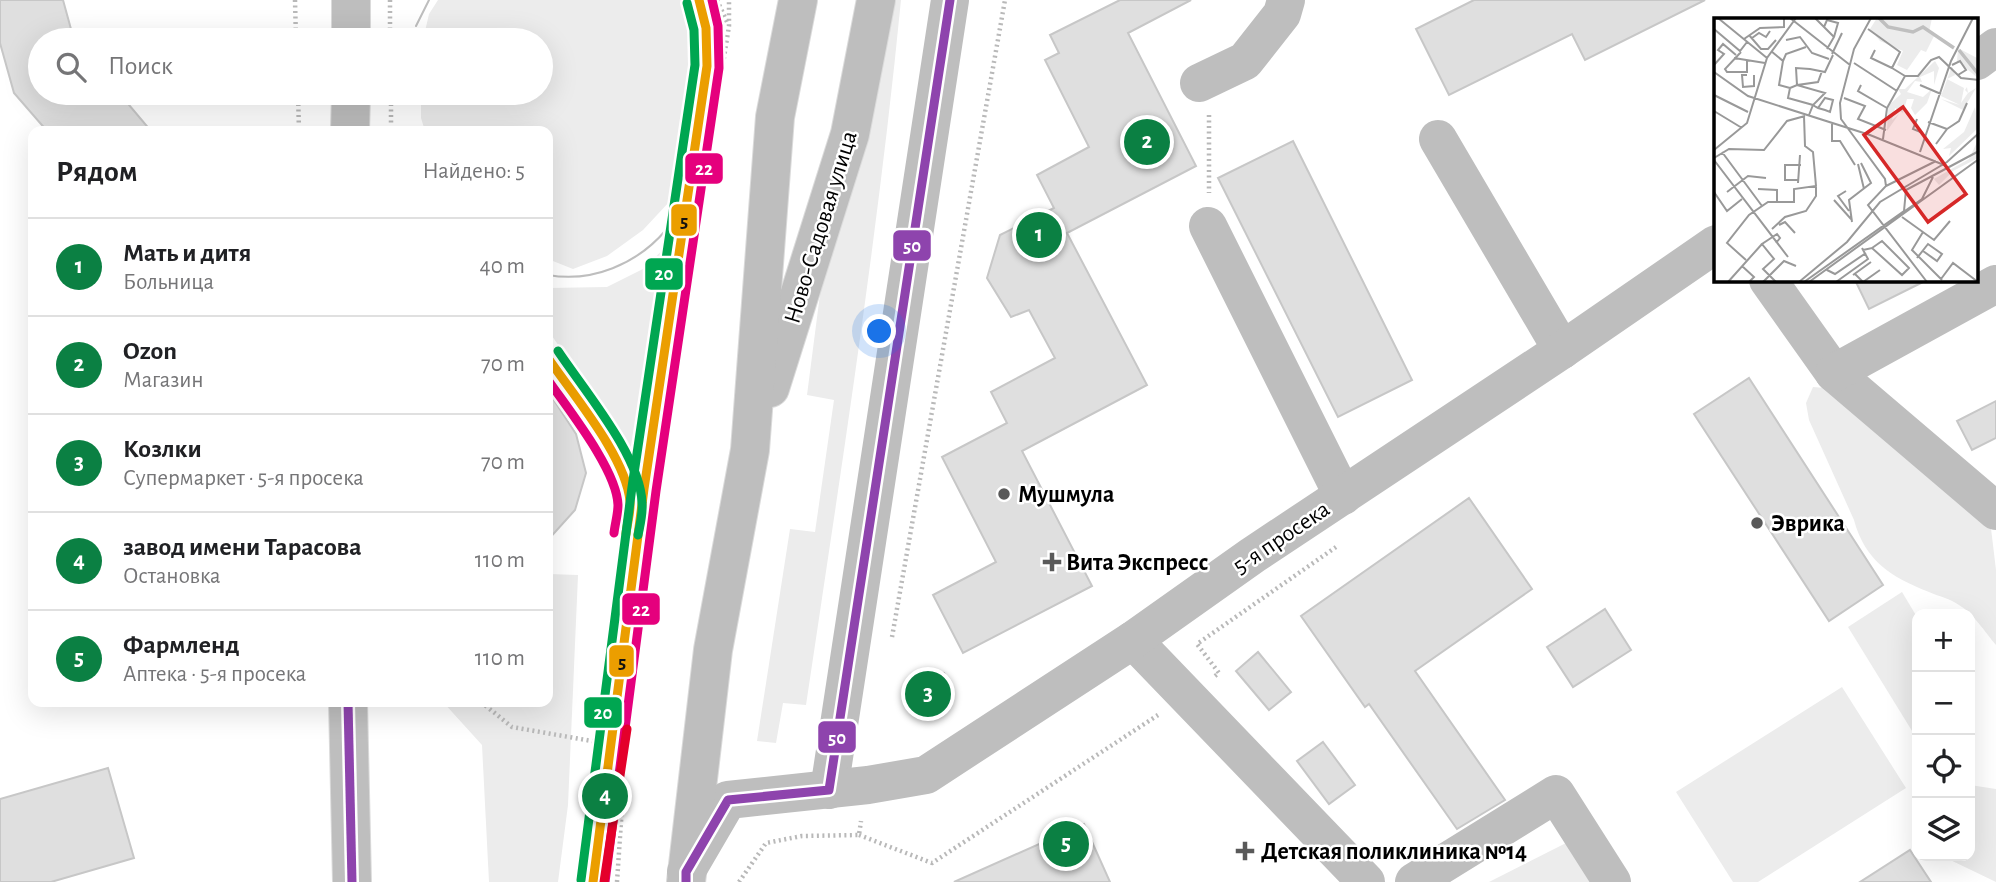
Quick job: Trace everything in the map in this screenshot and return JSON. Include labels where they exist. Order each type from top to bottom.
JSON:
[{"type":"street","points":[[351,0],[351,28]]},
{"type":"street","name":"Ново-Садовая улица","points":[[686,877],[713,650],[750,450],[775,117],[798,0]]},
{"type":"street","points":[[829,790],[950,0]]},
{"type":"street","points":[[1199,83],[1245,61],[1282,14],[1286,0]]},
{"type":"street","name":"Ново-Садовая улица","points":[[750,450],[850,134],[875,6]]},
{"type":"street","points":[[1979,60],[1996,47]]},
{"type":"street","points":[[350,126],[351,105]]},
{"type":"street","points":[[1438,139],[1563,350]]},
{"type":"street","points":[[1208,226],[1343,496]]},
{"type":"street","name":"5-я просека","points":[[686,877],[728,800],[829,790],[926,775],[1133,640],[1252,555],[1563,350],[1714,245]]},
{"type":"street","points":[[1770,282],[1834,373],[1996,511]]},
{"type":"street","points":[[1834,373],[1996,284]]},
{"type":"street","points":[[1133,640],[1366,882]]},
{"type":"street","points":[[348,707],[352,882]]},
{"type":"street","points":[[1414,882],[1556,794],[1612,882]]},
{"type":"path","points":[[295,0],[296,28]]},
{"type":"path","points":[[390,0],[390,28]]},
{"type":"path","points":[[717,0],[729,26]]},
{"type":"path","points":[[617,882],[626,747],[639,619],[678,348],[729,26],[729,0]]},
{"type":"path","points":[[1199,83],[1208,113],[1211,169],[1208,226]]},
{"type":"path","points":[[298,105],[299,126]]},
{"type":"path","points":[[391,105],[391,126]]},
{"type":"path","points":[[859,835],[932,863],[1219,673],[1197,644],[1340,544]]},
{"type":"path","points":[[487,707],[512,727],[626,747]]},
{"type":"shaded area","points":[[438,0],[688,0],[700,69],[684,186],[643,230],[607,256],[573,269],[553,261],[553,126],[423,126],[421,105],[553,105],[553,28],[426,28],[429,14]]},
{"type":"shaded area","points":[[858,0],[901,0],[870,265],[806,705],[783,703],[776,743],[757,741],[790,529],[815,532],[834,400],[807,395]]},
{"type":"shaded area","points":[[673,240],[634,479],[625,443],[553,337],[553,288],[607,287],[643,269]]},
{"type":"shaded area","points":[[1813,387],[1848,390],[1990,520],[1996,570],[1996,645],[1975,619],[1975,609],[1965,609],[1903,580],[1881,566],[1873,557],[1859,534],[1809,420],[1806,403]]},
{"type":"shaded area","points":[[553,574],[578,575],[568,805],[558,882],[489,882],[482,745],[448,707],[553,707]]},
{"type":"shaded area","points":[[1902,592],[1912,609],[1912,731],[1848,627]]},
{"type":"shaded area","points":[[1842,687],[1906,788],[1758,882],[1733,882],[1676,792]]},
{"type":"shaded area","points":[[1975,786],[1996,789],[1996,882],[1952,861],[1975,861]]},
{"type":"shaded area","points":[[1566,843],[1590,882],[1489,882]]},
{"type":"building","points":[[0,0],[63,0],[71,28],[28,28],[28,105],[129,105],[147,126],[43,126],[14,93],[0,43]]},
{"type":"building","points":[[1120,0],[1191,0],[1128,33],[1196,166],[1067,233],[1147,385],[1022,451],[1092,586],[963,653],[933,595],[996,562],[942,457],[1007,423],[991,392],[1055,358],[1029,310],[1011,317],[987,278],[1000,235],[1054,208],[1037,175],[1089,147],[1045,60],[1059,53],[1050,35]]},
{"type":"building","points":[[1474,0],[1705,0],[1585,60],[1572,34],[1449,95],[1416,29]]},
{"type":"building","points":[[1293,141],[1412,380],[1338,417],[1218,178]]},
{"type":"building","points":[[1856,282],[1923,282],[1869,309]]},
{"type":"building","points":[[1749,378],[1883,585],[1829,621],[1694,414]]},
{"type":"building","points":[[553,399],[576,434],[586,473],[575,510],[553,534]]},
{"type":"building","points":[[1996,401],[1996,438],[1972,450],[1957,421]]},
{"type":"building","points":[[1469,498],[1532,589],[1415,671],[1505,800],[1457,829],[1369,704],[1365,707],[1301,616]]},
{"type":"building","points":[[1605,609],[1631,650],[1573,687],[1547,647]]},
{"type":"building","points":[[1258,652],[1291,692],[1269,710],[1236,671]]},
{"type":"building","points":[[923,671],[944,673],[950,688],[948,703],[937,713],[923,714],[910,706],[906,692],[911,679]]},
{"type":"building","points":[[1323,742],[1355,785],[1329,804],[1297,761]]},
{"type":"building","points":[[108,768],[134,858],[51,882],[0,882],[0,799]]},
{"type":"building","points":[[1084,824],[1110,882],[954,882]]},
{"type":"building","points":[[1910,850],[1912,861],[1917,861],[1931,882],[1860,882]]},
{"type":"tram line","points":[[416,26],[429,0]]},
{"type":"tram line","name":"5","points":[[593,882],[644,489],[707,66],[706,28],[699,0]]},
{"type":"tram line","points":[[553,276],[565,277],[597,273],[628,261],[666,230],[686,197]]},
{"type":"tram line","name":"5","points":[[553,365],[597,427],[619,465],[630,501],[626,534]]},
{"type":"transit line","name":"22","points":[[605,882],[656,491],[719,68],[718,26],[712,0]]},
{"type":"transit line","name":"50","points":[[686,882],[686,872],[728,800],[829,790],[950,0]]},
{"type":"transit line","name":"20","points":[[581,880],[632,487],[695,65],[694,30],[687,3]]},
{"type":"transit line","name":"20","points":[[558,351],[609,424],[632,465],[642,503],[638,535]]},
{"type":"transit line","name":"22","points":[[553,387],[601,458],[616,491],[618,505],[614,533]]},
{"type":"transit line","name":"50","points":[[348,707],[352,882]]},
{"type":"transit line","points":[[604,882],[627,729]]},
{"type":"place","name":"Ozon","points":[[1147,142]]},
{"type":"place","name":"Мать и дитя","points":[[1039,235]]},
{"type":"place","name":"Мушмула","points":[[1004,494]]},
{"type":"place","name":"Эврика","points":[[1757,523]]},
{"type":"place","name":"Вита Экспресс","points":[[1052,562]]},
{"type":"place","name":"Козлки","points":[[928,694]]},
{"type":"place","name":"завод имени Тарасова","points":[[605,796]]},
{"type":"place","name":"Фармленд","points":[[1066,844]]},
{"type":"place","name":"Детская поликлиника №14","points":[[1245,851]]}]
